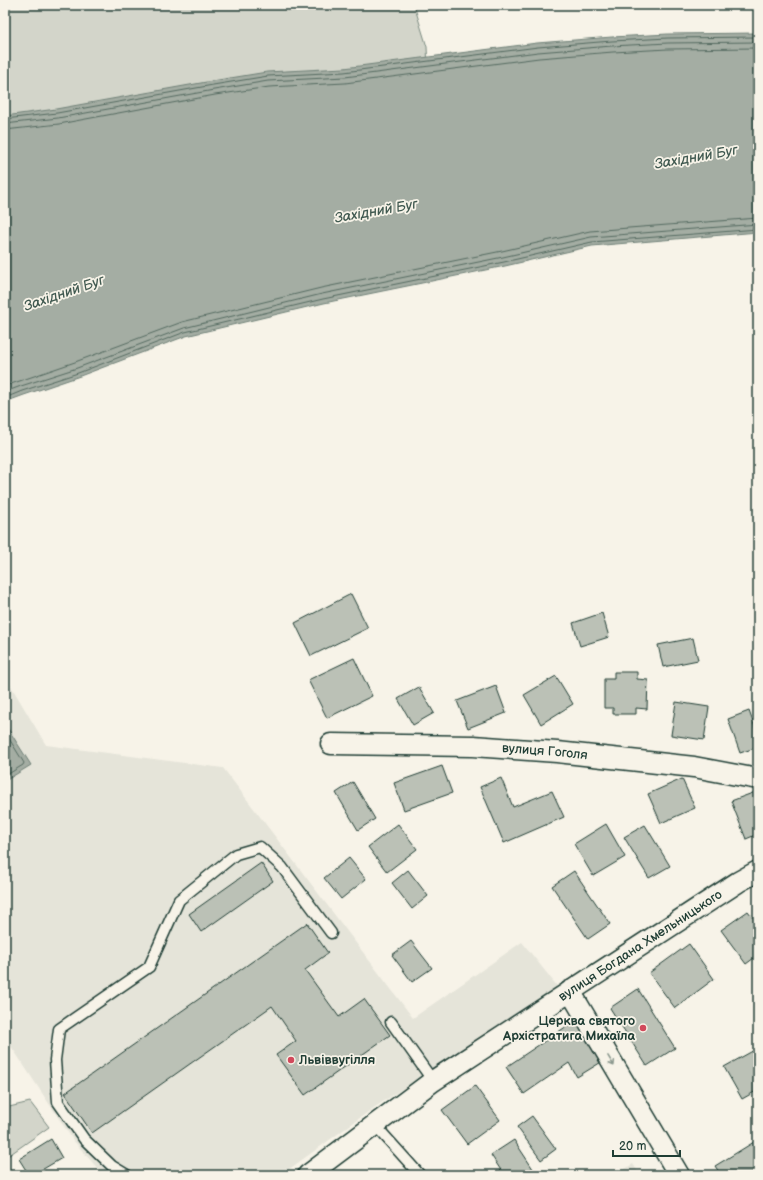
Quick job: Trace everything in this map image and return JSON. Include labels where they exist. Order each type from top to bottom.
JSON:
[{"type":"street","name":"вулиця Гоголя","points":[[331,744],[473,746],[557,752],[694,768],[758,779]]},
{"type":"street","name":"вулиця Богдана Хмельницького","points":[[308,1175],[433,1081],[738,882],[758,871]]},
{"type":"street","points":[[570,991],[678,1175]]},
{"type":"lane","points":[[127,1175],[112,1166],[84,1139],[58,1102],[55,1060],[59,1029],[149,967],[179,900],[236,854],[260,847],[282,867],[331,934]]},
{"type":"lane","points":[[391,1022],[433,1081]]},
{"type":"lane","points":[[375,1126],[420,1175]]},
{"type":"shaded area","points":[[5,5],[414,5],[427,47],[428,70],[5,132]]},
{"type":"shaded area","points":[[5,676],[46,745],[223,768],[413,1018],[522,942],[557,986],[375,1107],[281,1175],[110,1175],[99,1170],[73,1140],[5,1038]]},
{"type":"shaded area","points":[[30,1102],[49,1127],[5,1158],[5,1108]]},
{"type":"shaded area","points":[[633,1164],[640,1175],[615,1175]]},
{"type":"water","name":"Західний Буг","points":[[758,33],[758,232],[592,246],[505,266],[324,303],[186,336],[80,376],[5,402],[5,116],[56,109],[267,72],[344,68],[537,43],[612,37],[668,34]]},
{"type":"water","points":[[5,724],[31,765],[5,781]]},
{"type":"building","points":[[351,594],[368,628],[311,656],[295,623]]},
{"type":"building","points":[[602,613],[609,637],[580,646],[573,623]]},
{"type":"building","points":[[693,638],[698,660],[663,667],[658,645]]},
{"type":"building","points":[[354,658],[372,696],[327,718],[308,680]]},
{"type":"building","points":[[614,672],[637,672],[637,679],[648,680],[647,709],[636,708],[636,714],[613,714],[613,708],[604,708],[604,679],[614,679]]},
{"type":"building","points":[[556,676],[573,704],[541,724],[524,695]]},
{"type":"building","points":[[496,686],[506,713],[468,728],[457,701]]},
{"type":"building","points":[[419,687],[434,713],[413,725],[398,699]]},
{"type":"building","points":[[676,702],[709,707],[704,740],[671,735]]},
{"type":"building","points":[[749,711],[758,736],[758,747],[740,753],[728,719]]},
{"type":"building","points":[[442,766],[452,793],[404,810],[394,783]]},
{"type":"building","points":[[501,778],[513,807],[552,791],[564,817],[504,843],[480,787]]},
{"type":"building","points":[[682,779],[695,808],[661,823],[648,794]]},
{"type":"building","points":[[353,782],[375,819],[358,830],[336,793]]},
{"type":"building","points":[[758,791],[758,834],[746,839],[731,801]]},
{"type":"building","points":[[398,824],[417,849],[387,872],[368,847]]},
{"type":"building","points":[[606,824],[625,857],[593,876],[574,844]]},
{"type":"building","points":[[645,825],[670,866],[649,878],[624,837]]},
{"type":"building","points":[[349,858],[366,879],[341,899],[324,878]]},
{"type":"building","points":[[261,863],[273,881],[201,932],[189,914]]},
{"type":"building","points":[[408,870],[428,896],[412,909],[392,883]]},
{"type":"building","points":[[574,871],[610,924],[588,939],[552,886]]},
{"type":"building","points":[[748,911],[758,924],[758,955],[746,964],[721,930]]},
{"type":"building","points":[[307,923],[328,953],[305,970],[339,1017],[364,999],[390,1035],[305,1095],[276,1055],[296,1041],[272,1006],[92,1133],[65,1093]]},
{"type":"building","points":[[411,941],[432,968],[412,982],[392,955]]},
{"type":"building","points":[[689,944],[714,979],[675,1008],[649,973]]},
{"type":"building","name":"Церква святого Архістратига Михаїла","points":[[638,989],[675,1048],[647,1066],[610,1008]]},
{"type":"building","points":[[576,1020],[603,1061],[577,1077],[569,1063],[524,1094],[506,1067]]},
{"type":"building","points":[[758,1048],[758,1090],[742,1099],[724,1067]]},
{"type":"building","points":[[475,1086],[500,1120],[467,1144],[442,1110]]},
{"type":"building","points":[[532,1116],[556,1149],[541,1160],[517,1127]]},
{"type":"building","points":[[51,1139],[62,1158],[33,1175],[29,1175],[19,1159]]},
{"type":"building","points":[[514,1140],[537,1175],[504,1175],[491,1155]]},
{"type":"building","points":[[754,1142],[758,1150],[758,1173],[755,1175],[721,1175],[715,1166]]},
{"type":"building","points":[[356,1171],[359,1175],[350,1175]]},
{"type":"place","name":"Церква святого Архістратига Михаїла","points":[[643,1028]]},
{"type":"place","name":"Львіввугілля","points":[[291,1060]]}]
